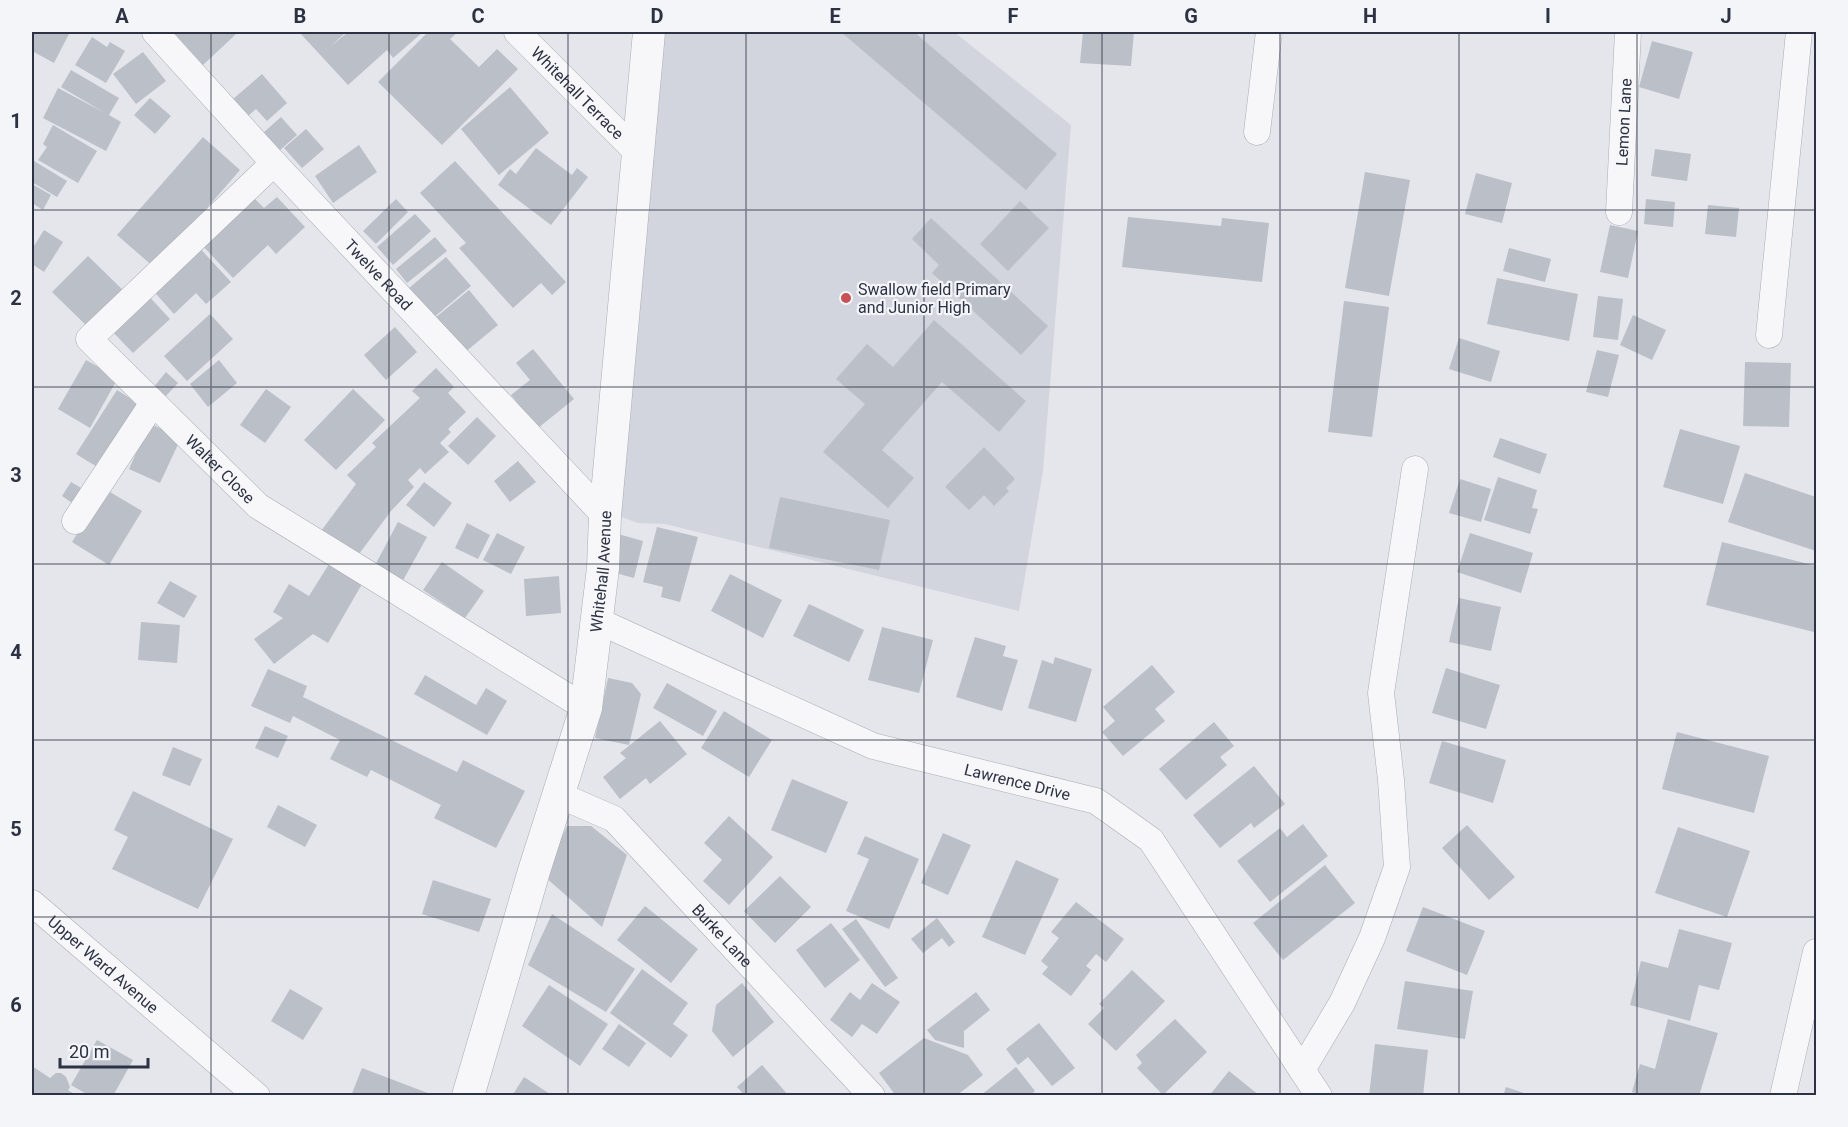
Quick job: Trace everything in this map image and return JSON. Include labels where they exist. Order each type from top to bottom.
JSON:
[{"type":"street","name":"Twelve Road","points":[[155,32],[274,164],[605,516]]},
{"type":"street","name":"Whitehall Terrace","points":[[517,32],[638,153]]},
{"type":"street","name":"Whitehall Avenue","points":[[468,1095],[534,871],[586,708],[603,568],[605,516],[649,32]]},
{"type":"street","points":[[1257,132],[1269,32]]},
{"type":"street","name":"Lemon Lane","points":[[1619,212],[1628,32]]},
{"type":"street","points":[[1769,335],[1799,32]]},
{"type":"street","name":"Walter Close","points":[[274,164],[89,339],[258,506],[586,708]]},
{"type":"street","points":[[75,521],[153,403]]},
{"type":"street","points":[[1302,1070],[1342,1003],[1372,938],[1398,867],[1381,693],[1415,469]]},
{"type":"street","name":"Lawrence Drive","points":[[596,620],[873,746],[1096,801],[1151,840],[1318,1095]]},
{"type":"street","name":"Burke Lane","points":[[559,795],[614,819],[872,1095]]},
{"type":"street","name":"Upper Ward Avenue","points":[[32,903],[257,1095]]},
{"type":"street","points":[[1783,1095],[1816,952]]},
{"type":"shaded area","name":"Swallow field Primary and Junior High","points":[[658,32],[954,32],[1071,125],[1043,471],[1019,611],[665,524],[638,523],[616,515]]},
{"type":"building","points":[[32,32],[70,32],[54,63],[32,51]]},
{"type":"building","points":[[178,32],[233,32],[236,34],[203,65],[175,34]]},
{"type":"building","points":[[299,32],[346,32],[330,47],[348,32],[423,32],[393,58],[387,50],[348,85]]},
{"type":"building","points":[[428,32],[458,32],[450,39],[479,67],[497,49],[518,69],[442,145],[378,82]]},
{"type":"building","points":[[841,32],[914,32],[1057,154],[1026,190]]},
{"type":"building","points":[[1083,32],[1134,32],[1131,66],[1080,63]]},
{"type":"building","points":[[92,37],[107,47],[110,42],[125,51],[106,83],[75,65]]},
{"type":"building","points":[[1652,41],[1693,52],[1679,99],[1639,87]]},
{"type":"building","points":[[143,52],[166,81],[136,104],[113,74]]},
{"type":"building","points":[[71,70],[119,98],[109,115],[121,122],[106,151],[43,118],[58,88],[105,113],[61,87]]},
{"type":"building","points":[[262,74],[287,103],[267,121],[256,109],[248,116],[233,99]]},
{"type":"building","points":[[510,87],[549,133],[499,175],[461,129]]},
{"type":"building","points":[[150,98],[171,116],[155,134],[134,115]]},
{"type":"building","points":[[281,117],[297,135],[279,151],[263,133]]},
{"type":"building","points":[[53,125],[97,151],[78,183],[38,160],[47,147],[43,144]]},
{"type":"building","points":[[306,129],[324,149],[302,168],[284,148]]},
{"type":"building","points":[[203,137],[240,170],[155,268],[117,235]]},
{"type":"building","points":[[359,145],[377,172],[333,203],[315,176]]},
{"type":"building","points":[[536,148],[572,175],[577,168],[588,177],[551,225],[498,185],[510,169],[516,174]]},
{"type":"building","points":[[1655,149],[1691,154],[1687,181],[1651,176]]},
{"type":"building","points":[[34,161],[67,181],[57,197],[32,182]]},
{"type":"building","points":[[455,161],[566,282],[552,295],[541,283],[513,308],[459,248],[466,243],[420,193]]},
{"type":"building","points":[[1365,172],[1410,180],[1389,296],[1345,288]]},
{"type":"building","points":[[1476,173],[1512,183],[1502,223],[1465,214]]},
{"type":"building","points":[[32,184],[51,195],[43,210],[32,203]]},
{"type":"building","points":[[251,195],[264,208],[277,197],[305,227],[276,254],[268,245],[233,278],[200,243]]},
{"type":"building","points":[[396,199],[408,212],[376,244],[363,231]]},
{"type":"building","points":[[1646,199],[1675,202],[1673,227],[1644,224]]},
{"type":"building","points":[[1020,201],[1049,228],[1008,271],[980,244]]},
{"type":"building","points":[[1708,205],[1739,208],[1736,237],[1705,234]]},
{"type":"building","points":[[415,214],[431,231],[393,265],[377,247]]},
{"type":"building","points":[[1128,217],[1221,226],[1222,218],[1269,223],[1262,282],[1122,267]]},
{"type":"building","points":[[931,218],[1048,326],[1021,355],[932,273],[939,265],[912,239]]},
{"type":"building","points":[[1610,225],[1638,231],[1628,278],[1600,272]]},
{"type":"building","points":[[44,230],[63,242],[44,272],[32,264],[32,249]]},
{"type":"building","points":[[435,237],[447,251],[407,283],[396,269]]},
{"type":"building","points":[[195,243],[231,282],[206,304],[196,293],[174,314],[149,286]]},
{"type":"building","points":[[1509,248],[1551,259],[1545,282],[1503,271]]},
{"type":"building","points":[[88,256],[128,295],[92,331],[52,292]]},
{"type":"building","points":[[446,257],[471,286],[433,318],[409,288]]},
{"type":"building","points":[[1497,278],[1578,294],[1569,341],[1487,324]]},
{"type":"building","points":[[469,290],[498,325],[464,353],[435,318]]},
{"type":"building","points":[[145,292],[170,319],[133,353],[108,327]]},
{"type":"building","points":[[1598,296],[1623,299],[1618,340],[1593,337]]},
{"type":"building","points":[[1344,301],[1389,307],[1372,437],[1328,432]]},
{"type":"building","points":[[210,314],[233,339],[187,381],[164,356]]},
{"type":"building","points":[[1633,315],[1666,330],[1652,360],[1620,345]]},
{"type":"building","points":[[934,320],[1026,401],[999,432],[942,382],[882,450],[914,478],[888,508],[823,452],[865,404],[836,379],[867,344],[893,367]]},
{"type":"building","points":[[395,327],[417,352],[386,380],[364,355]]},
{"type":"building","points":[[1459,338],[1500,351],[1491,382],[1449,369]]},
{"type":"building","points":[[533,349],[574,399],[538,428],[511,395],[530,380],[516,363]]},
{"type":"building","points":[[1597,350],[1619,355],[1608,397],[1586,392]]},
{"type":"building","points":[[86,360],[118,378],[90,428],[58,409]]},
{"type":"building","points":[[219,360],[237,383],[208,407],[190,384]]},
{"type":"building","points":[[1745,362],[1791,363],[1789,427],[1743,426]]},
{"type":"building","points":[[436,368],[454,387],[448,393],[466,412],[448,429],[451,432],[440,443],[449,452],[425,474],[420,468],[408,480],[414,487],[391,511],[356,558],[321,531],[356,484],[347,475],[376,447],[372,443],[420,398],[412,391]]},
{"type":"building","points":[[166,372],[178,383],[164,398],[153,388]]},
{"type":"building","points":[[266,389],[291,407],[265,443],[240,425]]},
{"type":"building","points":[[353,389],[385,420],[336,470],[304,440]]},
{"type":"building","points":[[117,390],[144,407],[104,471],[76,454]]},
{"type":"building","points":[[477,417],[496,436],[468,465],[448,446]]},
{"type":"building","points":[[149,423],[181,438],[160,483],[129,469]]},
{"type":"building","points":[[1680,429],[1740,446],[1723,504],[1663,487]]},
{"type":"building","points":[[1500,438],[1547,454],[1540,474],[1493,457]]},
{"type":"building","points":[[984,447],[1015,479],[1006,488],[1009,491],[994,506],[984,495],[969,510],[945,487]]},
{"type":"building","points":[[518,461],[536,482],[510,502],[494,481]]},
{"type":"building","points":[[1745,473],[1816,497],[1816,551],[1728,522]]},
{"type":"building","points":[[1498,477],[1537,490],[1532,508],[1538,509],[1530,534],[1484,520]]},
{"type":"building","points":[[1460,479],[1491,489],[1481,522],[1449,513]]},
{"type":"building","points":[[71,482],[88,492],[78,507],[62,496]]},
{"type":"building","points":[[424,482],[452,503],[434,527],[406,505]]},
{"type":"building","points":[[105,489],[142,511],[109,565],[72,542]]},
{"type":"building","points":[[780,497],[890,520],[879,570],[769,548]]},
{"type":"building","points":[[398,522],[427,537],[401,584],[373,569]]},
{"type":"building","points":[[467,523],[490,535],[478,559],[455,548]]},
{"type":"building","points":[[657,527],[698,537],[680,602],[661,597],[663,587],[643,582]]},
{"type":"building","points":[[497,533],[525,547],[511,574],[483,560]]},
{"type":"building","points":[[1470,533],[1533,553],[1521,593],[1457,572]]},
{"type":"building","points":[[618,534],[643,541],[634,578],[608,571]]},
{"type":"building","points":[[1722,542],[1816,566],[1814,632],[1706,605]]},
{"type":"building","points":[[442,562],[484,591],[465,618],[423,590]]},
{"type":"building","points":[[329,564],[362,584],[328,643],[313,634],[274,664],[254,639],[283,618],[273,612],[289,584],[309,596]]},
{"type":"building","points":[[730,574],[782,600],[763,638],[711,611]]},
{"type":"building","points":[[559,576],[561,613],[526,616],[524,579]]},
{"type":"building","points":[[170,581],[197,596],[184,618],[157,603]]},
{"type":"building","points":[[1459,598],[1501,607],[1491,651],[1449,642]]},
{"type":"building","points":[[809,604],[864,630],[849,662],[793,636]]},
{"type":"building","points":[[141,622],[180,625],[177,663],[138,660]]},
{"type":"building","points":[[882,627],[933,640],[919,693],[868,680]]},
{"type":"building","points":[[975,637],[1006,646],[1003,656],[1018,660],[1002,711],[956,697]]},
{"type":"building","points":[[1055,657],[1092,669],[1076,722],[1028,708],[1042,660],[1053,664]]},
{"type":"building","points":[[1152,665],[1175,692],[1155,709],[1165,721],[1123,756],[1102,732],[1115,721],[1103,707]]},
{"type":"building","points":[[1446,668],[1500,685],[1486,729],[1432,713]]},
{"type":"building","points":[[268,669],[307,686],[303,697],[457,772],[463,760],[525,791],[496,848],[434,818],[441,805],[371,770],[367,777],[330,759],[340,740],[293,716],[290,723],[251,706]]},
{"type":"building","points":[[425,675],[476,705],[486,688],[507,701],[487,735],[414,694]]},
{"type":"building","points":[[608,678],[632,683],[641,694],[629,745],[595,738]]},
{"type":"building","points":[[667,683],[717,711],[703,736],[653,708]]},
{"type":"building","points":[[724,711],[772,740],[749,777],[701,748]]},
{"type":"building","points":[[660,721],[687,754],[650,784],[646,778],[620,799],[603,777],[626,758],[620,753]]},
{"type":"building","points":[[1214,722],[1234,746],[1220,757],[1227,765],[1186,800],[1159,769]]},
{"type":"building","points":[[265,726],[288,736],[278,758],[255,748]]},
{"type":"building","points":[[1677,732],[1769,756],[1754,813],[1662,789]]},
{"type":"building","points":[[1442,741],[1506,760],[1493,803],[1429,783]]},
{"type":"building","points":[[173,747],[202,759],[190,786],[162,775]]},
{"type":"building","points":[[1254,766],[1285,804],[1254,828],[1251,823],[1220,848],[1193,815]]},
{"type":"building","points":[[792,779],[848,802],[826,853],[771,830]]},
{"type":"building","points":[[133,791],[233,839],[198,909],[112,869],[128,837],[114,830]]},
{"type":"building","points":[[278,805],[317,825],[305,847],[267,827]]},
{"type":"building","points":[[729,816],[773,857],[729,905],[703,881],[722,860],[704,843]]},
{"type":"building","points":[[1303,824],[1328,856],[1270,902],[1237,861],[1280,828],[1287,837]]},
{"type":"building","points":[[1467,825],[1515,877],[1489,900],[1442,848]]},
{"type":"building","points":[[567,826],[591,826],[627,855],[602,927],[544,876]]},
{"type":"building","points":[[1678,827],[1750,851],[1727,917],[1655,893]]},
{"type":"building","points":[[943,833],[971,845],[948,895],[921,883]]},
{"type":"building","points":[[865,836],[919,859],[889,929],[846,911],[869,859],[857,854]]},
{"type":"building","points":[[1016,860],[1059,879],[1025,955],[982,937]]},
{"type":"building","points":[[1325,865],[1355,903],[1283,960],[1253,923]]},
{"type":"building","points":[[780,876],[811,907],[775,943],[744,911]]},
{"type":"building","points":[[433,880],[491,899],[479,932],[422,914]]},
{"type":"building","points":[[1076,902],[1124,939],[1106,962],[1096,954],[1086,966],[1091,970],[1071,996],[1042,974],[1048,967],[1041,961],[1059,938],[1051,932]]},
{"type":"building","points":[[645,906],[698,949],[671,983],[617,940]]},
{"type":"building","points":[[1423,907],[1485,931],[1467,975],[1406,951]]},
{"type":"building","points":[[552,914],[635,969],[606,1012],[528,965]]},
{"type":"building","points":[[937,918],[955,942],[949,947],[942,938],[923,953],[911,939]]},
{"type":"building","points":[[856,919],[898,978],[885,987],[842,929]]},
{"type":"building","points":[[831,923],[860,960],[825,988],[796,950]]},
{"type":"building","points":[[1679,929],[1732,943],[1719,990],[1699,985],[1690,1021],[1630,1005],[1641,961],[1668,968]]},
{"type":"building","points":[[642,969],[688,1003],[673,1024],[688,1035],[671,1058],[610,1013]]},
{"type":"building","points":[[1132,970],[1165,1001],[1116,1051],[1088,1024],[1104,1008],[1099,1004]]},
{"type":"building","points":[[1405,981],[1473,991],[1465,1039],[1397,1029]]},
{"type":"building","points":[[742,983],[774,1022],[733,1057],[712,1031],[716,1005]]},
{"type":"building","points":[[872,983],[900,1002],[877,1034],[862,1024],[852,1037],[830,1020],[850,992],[860,1000]]},
{"type":"building","points":[[549,985],[608,1024],[580,1066],[522,1026]]},
{"type":"building","points":[[290,989],[323,1008],[303,1040],[271,1021]]},
{"type":"building","points":[[976,992],[990,1010],[964,1031],[964,1048],[935,1040],[927,1030]]},
{"type":"building","points":[[1175,1019],[1207,1052],[1163,1095],[1137,1068],[1142,1063],[1136,1055]]},
{"type":"building","points":[[1668,1019],[1718,1033],[1699,1096],[1646,1096],[1632,1092],[1640,1064],[1655,1069]]},
{"type":"building","points":[[1039,1023],[1075,1068],[1052,1086],[1028,1057],[1018,1065],[1006,1049]]},
{"type":"building","points":[[619,1024],[646,1043],[629,1067],[602,1049]]},
{"type":"building","points":[[924,1038],[968,1055],[983,1075],[956,1096],[929,1096],[927,1093],[923,1096],[896,1096],[879,1073]]},
{"type":"building","points":[[97,1040],[133,1060],[113,1096],[90,1096],[71,1085]]},
{"type":"building","points":[[1375,1044],[1428,1050],[1423,1096],[1369,1096]]},
{"type":"building","points":[[762,1065],[789,1096],[745,1096],[737,1087]]},
{"type":"building","points":[[32,1066],[50,1078],[56,1073],[61,1073],[66,1077],[70,1087],[68,1090],[77,1096],[32,1096]]},
{"type":"building","points":[[1016,1067],[1035,1091],[1029,1096],[980,1096]]},
{"type":"building","points":[[362,1068],[433,1095],[433,1096],[351,1096]]},
{"type":"building","points":[[1229,1071],[1260,1096],[1209,1096]]},
{"type":"building","points":[[524,1077],[553,1096],[512,1096]]},
{"type":"building","points":[[1506,1087],[1530,1095],[1530,1096],[1503,1096]]},
{"type":"place","name":"Swallow field Primary and Junior High","points":[[846,298]]}]
